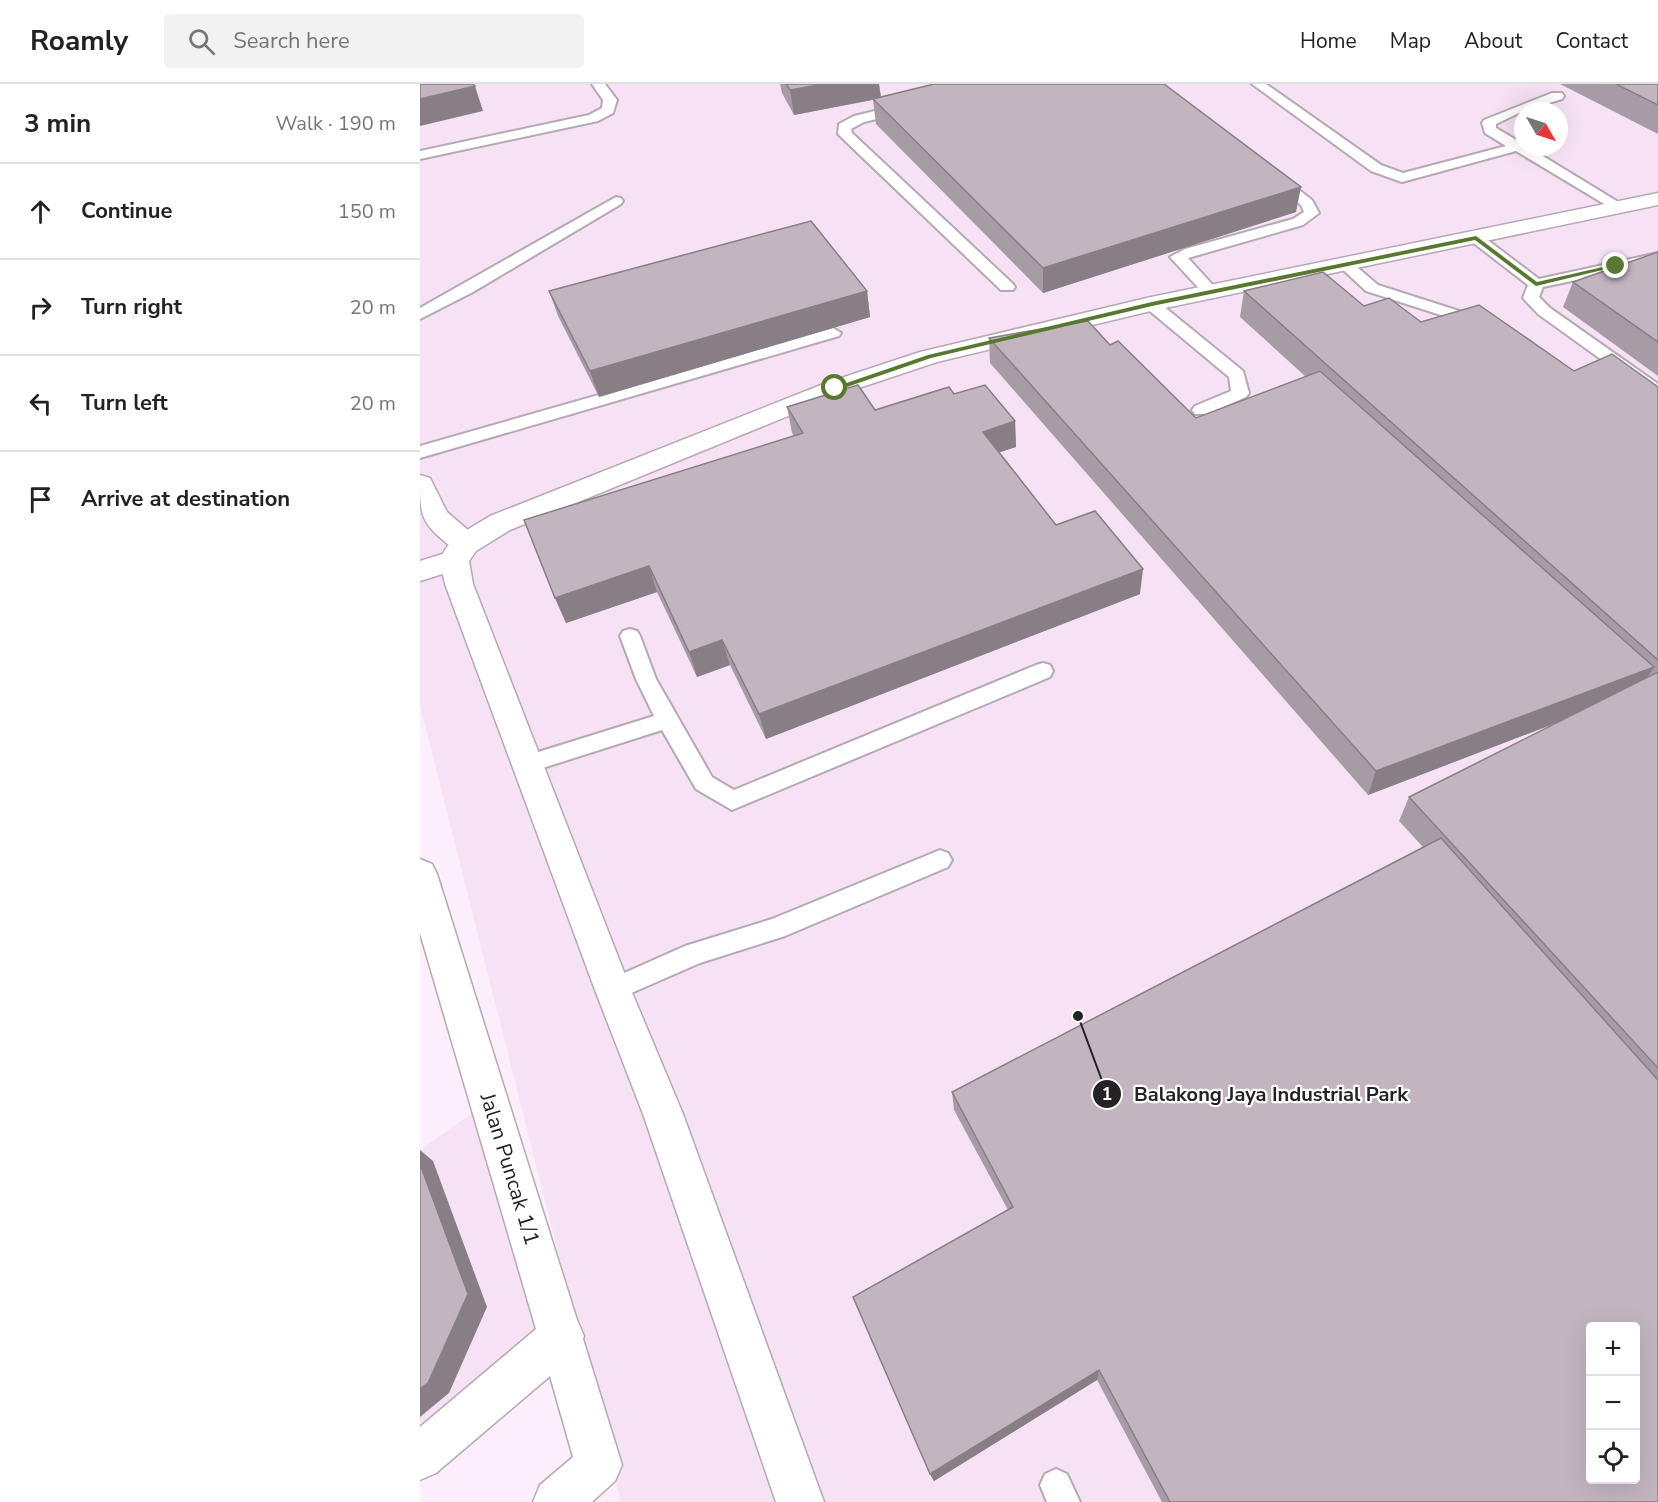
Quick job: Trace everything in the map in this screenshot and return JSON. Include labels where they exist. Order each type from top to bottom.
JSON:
[{"type":"street","points":[[420,571],[460,552],[500,523],[835,388],[928,357],[1152,304],[1658,199]]},
{"type":"street","points":[[420,484],[429,506],[460,552],[459,584],[613,990],[663,1114],[800,1502]]},
{"type":"street","name":"Jalan Puncak 1/1","points":[[420,874],[426,919],[562,1336],[599,1465],[557,1502]]},
{"type":"street","points":[[420,1457],[562,1336]]},
{"type":"lane","points":[[420,155],[593,118],[608,110],[610,100],[598,84]]},
{"type":"lane","points":[[1258,84],[1389,175],[1402,178],[1514,148]]},
{"type":"lane","points":[[1542,102],[1557,96]]},
{"type":"lane","points":[[914,105],[859,119],[844,127],[845,134],[1007,287]]},
{"type":"lane","points":[[1514,113],[1489,123],[1490,130],[1514,145]]},
{"type":"lane","points":[[1532,156],[1621,208]]},
{"type":"lane","points":[[1212,293],[1178,257],[1298,222],[1312,213],[1308,203],[1261,168]]},
{"type":"lane","points":[[420,314],[467,289],[616,201]]},
{"type":"lane","points":[[1476,238],[1536,284],[1658,258]]},
{"type":"lane","points":[[1346,265],[1372,288],[1484,324],[1493,330]]},
{"type":"lane","points":[[1536,284],[1531,298],[1544,311],[1658,393]]},
{"type":"lane","points":[[1152,304],[1237,375],[1240,393],[1201,410]]},
{"type":"lane","points":[[420,452],[833,333]]},
{"type":"lane","points":[[630,636],[646,679],[704,783],[732,801],[1043,670]]},
{"type":"lane","points":[[527,764],[667,720]]},
{"type":"lane","points":[[613,990],[694,954],[776,927],[939,860]]},
{"type":"shaded area","points":[[420,84],[1658,84],[1658,1502],[621,1502],[420,705]]},
{"type":"shaded area","points":[[472,1113],[538,1335],[420,1434],[420,1150]]},
{"type":"building","points":[[420,84],[473,84],[475,86],[420,99]]},
{"type":"building","points":[[786,84],[824,84],[790,90]]},
{"type":"building","points":[[934,84],[1164,84],[1301,187],[1043,268],[873,99]]},
{"type":"building","points":[[1616,84],[1658,84],[1658,105]]},
{"type":"building","points":[[811,221],[867,291],[590,371],[549,291]]},
{"type":"building","points":[[1658,252],[1658,342],[1573,282]]},
{"type":"building","points":[[1323,272],[1364,306],[1389,298],[1421,322],[1479,305],[1574,371],[1612,354],[1658,387],[1658,660],[1244,291]]},
{"type":"building","points":[[1088,321],[1110,345],[1118,341],[1196,418],[1320,371],[1654,667],[1376,771],[989,338]]},
{"type":"building","points":[[858,385],[875,410],[949,387],[954,394],[985,385],[1015,421],[983,432],[1056,525],[1095,511],[1143,569],[759,714],[722,640],[689,652],[649,566],[555,598],[524,520],[803,433],[787,407]]},
{"type":"building","points":[[1658,672],[1658,1068],[1409,797]]},
{"type":"building","points":[[1441,838],[1658,1080],[1658,1502],[1170,1502],[1099,1370],[930,1474],[853,1297],[1013,1207],[952,1092]]},
{"type":"building","points":[[420,1164],[468,1294],[428,1383],[420,1389]]},
{"type":"place","name":"Balakong Jaya Industrial Park","points":[[1078,1016]]},
{"type":"route","points":[[835,388],[928,357],[1152,304],[1476,238],[1536,284],[1616,266]]}]
